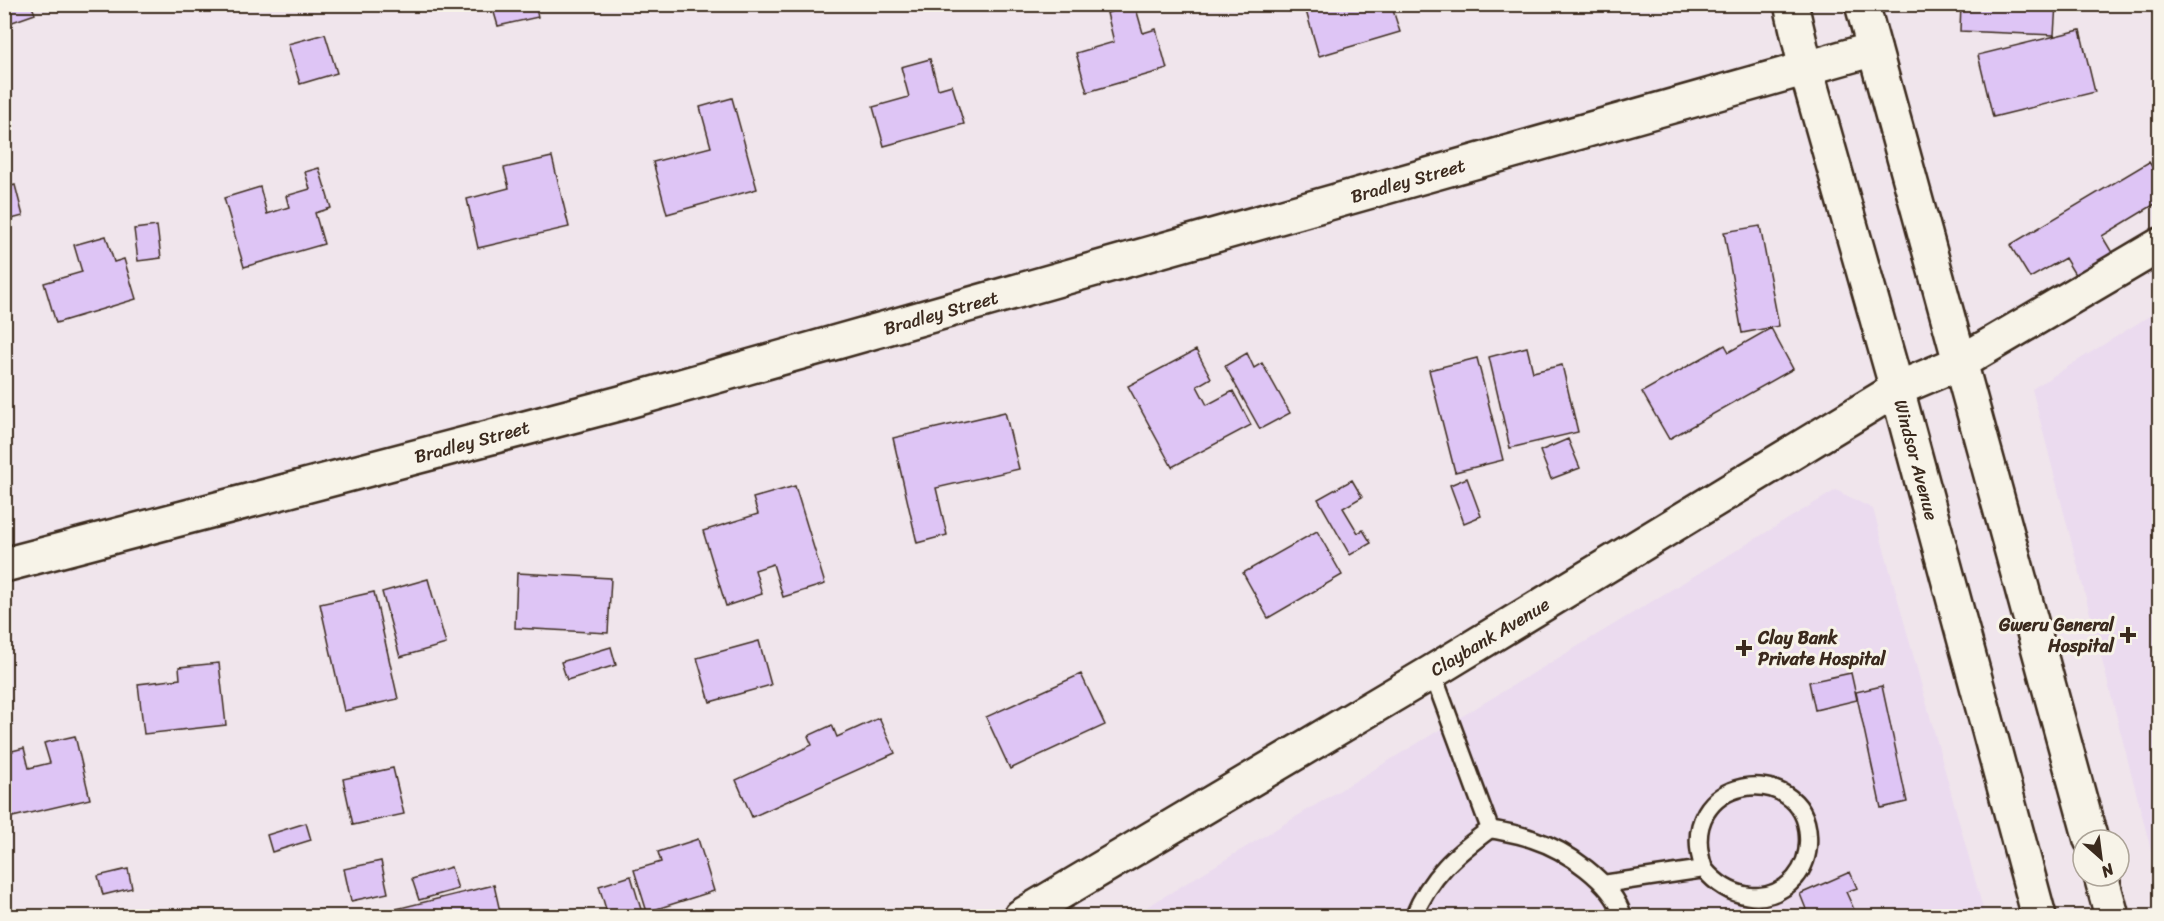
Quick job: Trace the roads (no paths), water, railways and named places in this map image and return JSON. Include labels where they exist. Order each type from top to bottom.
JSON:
[{"type":"street","name":"Windsor Avenue","points":[[1791,4],[1806,69],[1896,389],[2039,916]]},
{"type":"street","points":[[1862,4],[2088,828]]},
{"type":"street","name":"Bradley Street","points":[[4,565],[621,403],[1874,49]]},
{"type":"street","name":"Claybank Avenue","points":[[1021,916],[1432,672],[1896,389],[1961,362],[2160,245]]},
{"type":"street","points":[[2104,888],[2112,916]]},
{"type":"lane","points":[[1432,672],[1490,830]]},
{"type":"lane","points":[[1760,785],[1777,790],[1791,800],[1803,814],[1808,830],[1809,848],[1804,865],[1794,879],[1781,890],[1764,896],[1746,897],[1730,892],[1715,882],[1704,869],[1698,852],[1697,835],[1702,818],[1712,803],[1726,792],[1742,786],[1760,785]]},
{"type":"lane","points":[[1414,916],[1424,891],[1461,851],[1490,830],[1533,839],[1565,855],[1603,884],[1619,905],[1623,916]]},
{"type":"lane","points":[[1603,884],[1704,869]]},
{"type":"place","name":"Gweru General Hospital","points":[[2128,635]]},
{"type":"place","name":"Clay Bank Private Hospital","points":[[1744,648]]}]
